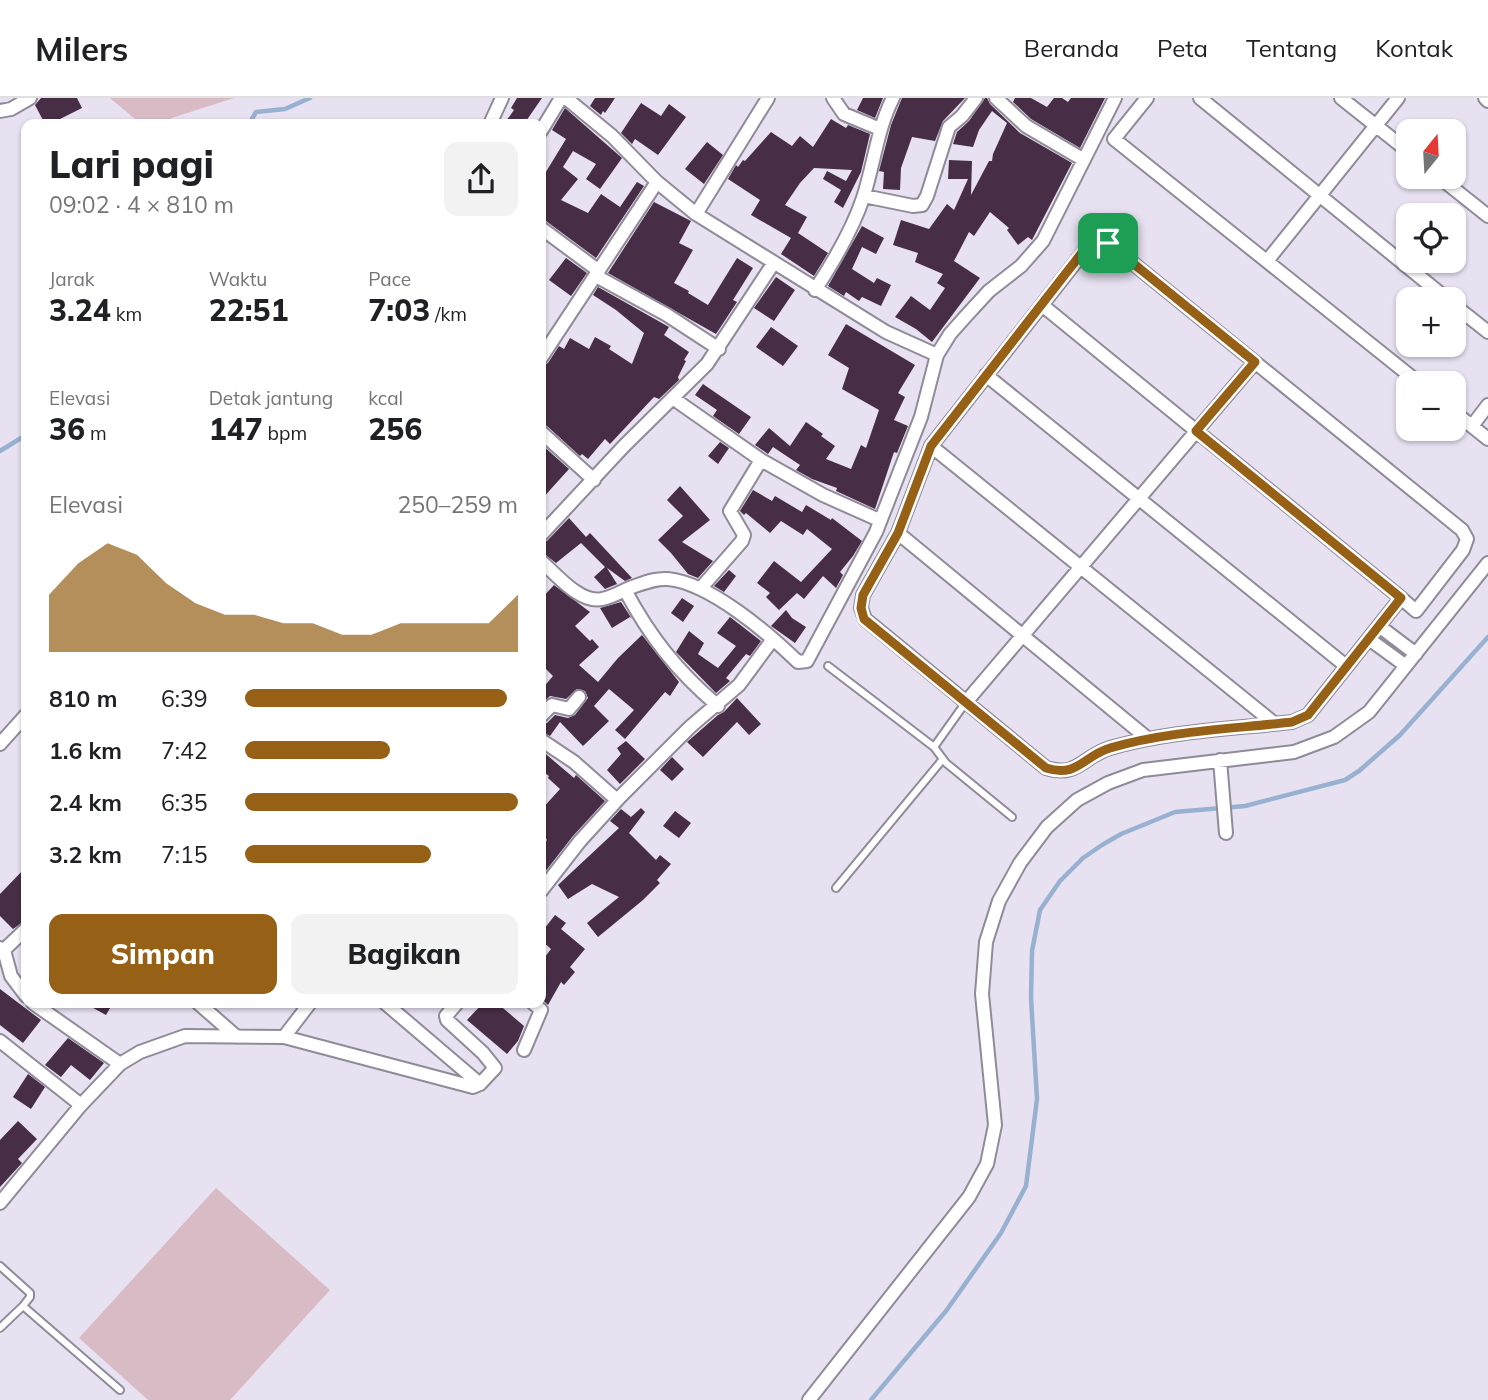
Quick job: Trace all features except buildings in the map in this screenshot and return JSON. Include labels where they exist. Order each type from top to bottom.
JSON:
[{"type":"street","points":[[0,111],[11,109],[30,98]]},
{"type":"street","points":[[492,119],[502,98]]},
{"type":"street","points":[[546,124],[564,98],[612,136],[657,182],[696,214],[886,332],[937,355]]},
{"type":"street","points":[[696,214],[766,98]]},
{"type":"street","points":[[833,98],[841,111],[848,116],[880,128]]},
{"type":"street","points":[[815,290],[838,254],[864,196],[880,128],[893,98]]},
{"type":"street","points":[[864,196],[914,206],[922,205],[949,127],[962,117],[976,98]]},
{"type":"street","points":[[996,98],[1026,126],[1084,160]]},
{"type":"street","points":[[546,565],[589,599],[599,600],[653,580],[668,579],[701,588],[773,639],[797,662],[807,661],[870,544],[921,417],[937,355],[950,334],[974,307],[989,291],[1021,266],[1043,241],[1115,98]]},
{"type":"street","points":[[1147,98],[1114,139],[1404,371]]},
{"type":"street","points":[[1200,98],[1432,287]]},
{"type":"street","points":[[1341,98],[1396,142]]},
{"type":"street","points":[[1267,261],[1398,98]]},
{"type":"street","points":[[546,351],[657,182]]},
{"type":"street","points":[[1454,189],[1488,216]]},
{"type":"street","points":[[546,232],[598,273],[719,349]]},
{"type":"street","points":[[1042,305],[1401,598],[1416,611],[1463,550],[1467,539],[1462,530],[1108,243],[1097,241],[1088,245],[931,446],[898,533],[863,595],[861,608],[864,619],[1046,768],[1059,772],[1071,771],[1101,751],[1147,738],[1292,722],[1308,715],[1401,598]]},
{"type":"street","points":[[546,530],[719,349],[773,264]]},
{"type":"street","points":[[1466,315],[1488,332]]},
{"type":"street","points":[[966,702],[1255,362]]},
{"type":"street","points":[[986,375],[1346,666]]},
{"type":"street","points":[[674,399],[761,460],[823,495],[879,520]]},
{"type":"street","points":[[1472,426],[1488,405]]},
{"type":"street","points":[[1466,421],[1488,439]]},
{"type":"street","points":[[546,437],[594,480]]},
{"type":"street","points":[[931,446],[1275,724]]},
{"type":"street","points":[[701,588],[742,541],[744,535],[730,511],[761,460]]},
{"type":"street","points":[[898,533],[1147,738]]},
{"type":"street","points":[[809,1400],[969,1198],[987,1164],[995,1125],[982,994],[986,942],[999,901],[1020,863],[1047,827],[1077,800],[1108,783],[1143,770],[1294,752],[1334,737],[1369,712],[1488,564]]},
{"type":"street","points":[[625,590],[643,624],[666,655],[687,679],[718,706]]},
{"type":"street","points":[[1379,626],[1416,654]]},
{"type":"street","points":[[546,885],[617,800],[690,727],[740,685],[773,639]]},
{"type":"street","points":[[1369,639],[1406,666]]},
{"type":"street","points":[[546,711],[552,705],[569,709],[579,698]]},
{"type":"street","points":[[0,744],[21,721]]},
{"type":"street","points":[[546,743],[575,762],[617,800]]},
{"type":"street","points":[[1220,760],[1226,833]]},
{"type":"street","points":[[21,933],[2,949],[4,975],[21,991]]},
{"type":"street","points":[[40,1008],[120,1064]]},
{"type":"street","points":[[204,1008],[237,1037]]},
{"type":"street","points":[[284,1037],[306,1008]]},
{"type":"street","points":[[391,1008],[480,1084]]},
{"type":"street","points":[[0,1203],[81,1105],[120,1064],[141,1052],[185,1036],[284,1037],[473,1087],[480,1084],[495,1068],[483,1053],[447,1020],[446,1016],[453,1008]]},
{"type":"street","points":[[524,1050],[541,1010],[539,1008]]},
{"type":"street","points":[[0,1041],[81,1105]]},
{"type":"lane","points":[[828,666],[934,747],[943,759],[1012,817]]},
{"type":"lane","points":[[934,747],[966,702]]},
{"type":"lane","points":[[836,888],[943,759]]},
{"type":"lane","points":[[0,1266],[30,1293],[23,1306],[0,1328]]},
{"type":"lane","points":[[23,1306],[120,1390]]},
{"type":"shaded area","points":[[110,98],[234,98],[169,119],[135,119]]},
{"type":"shaded area","points":[[216,1188],[330,1290],[230,1400],[148,1400],[79,1338]]},
{"type":"waterway","points":[[252,119],[256,112],[285,109],[310,98]]},
{"type":"waterway","points":[[0,451],[21,438]]},
{"type":"waterway","points":[[871,1400],[946,1311],[1001,1233],[1026,1186],[1037,1099],[1031,998],[1032,951],[1040,910],[1060,881],[1083,858],[1102,845],[1121,834],[1175,812],[1245,806],[1345,780],[1400,735],[1488,637]]},
{"type":"route","points":[[1097,241],[1108,243],[1255,362],[1196,431],[1401,598],[1308,715],[1292,722],[1147,738],[1101,751],[1071,771],[1059,772],[1046,768],[864,619],[861,608],[863,595],[898,533],[931,446],[1088,245],[1097,241]]}]
